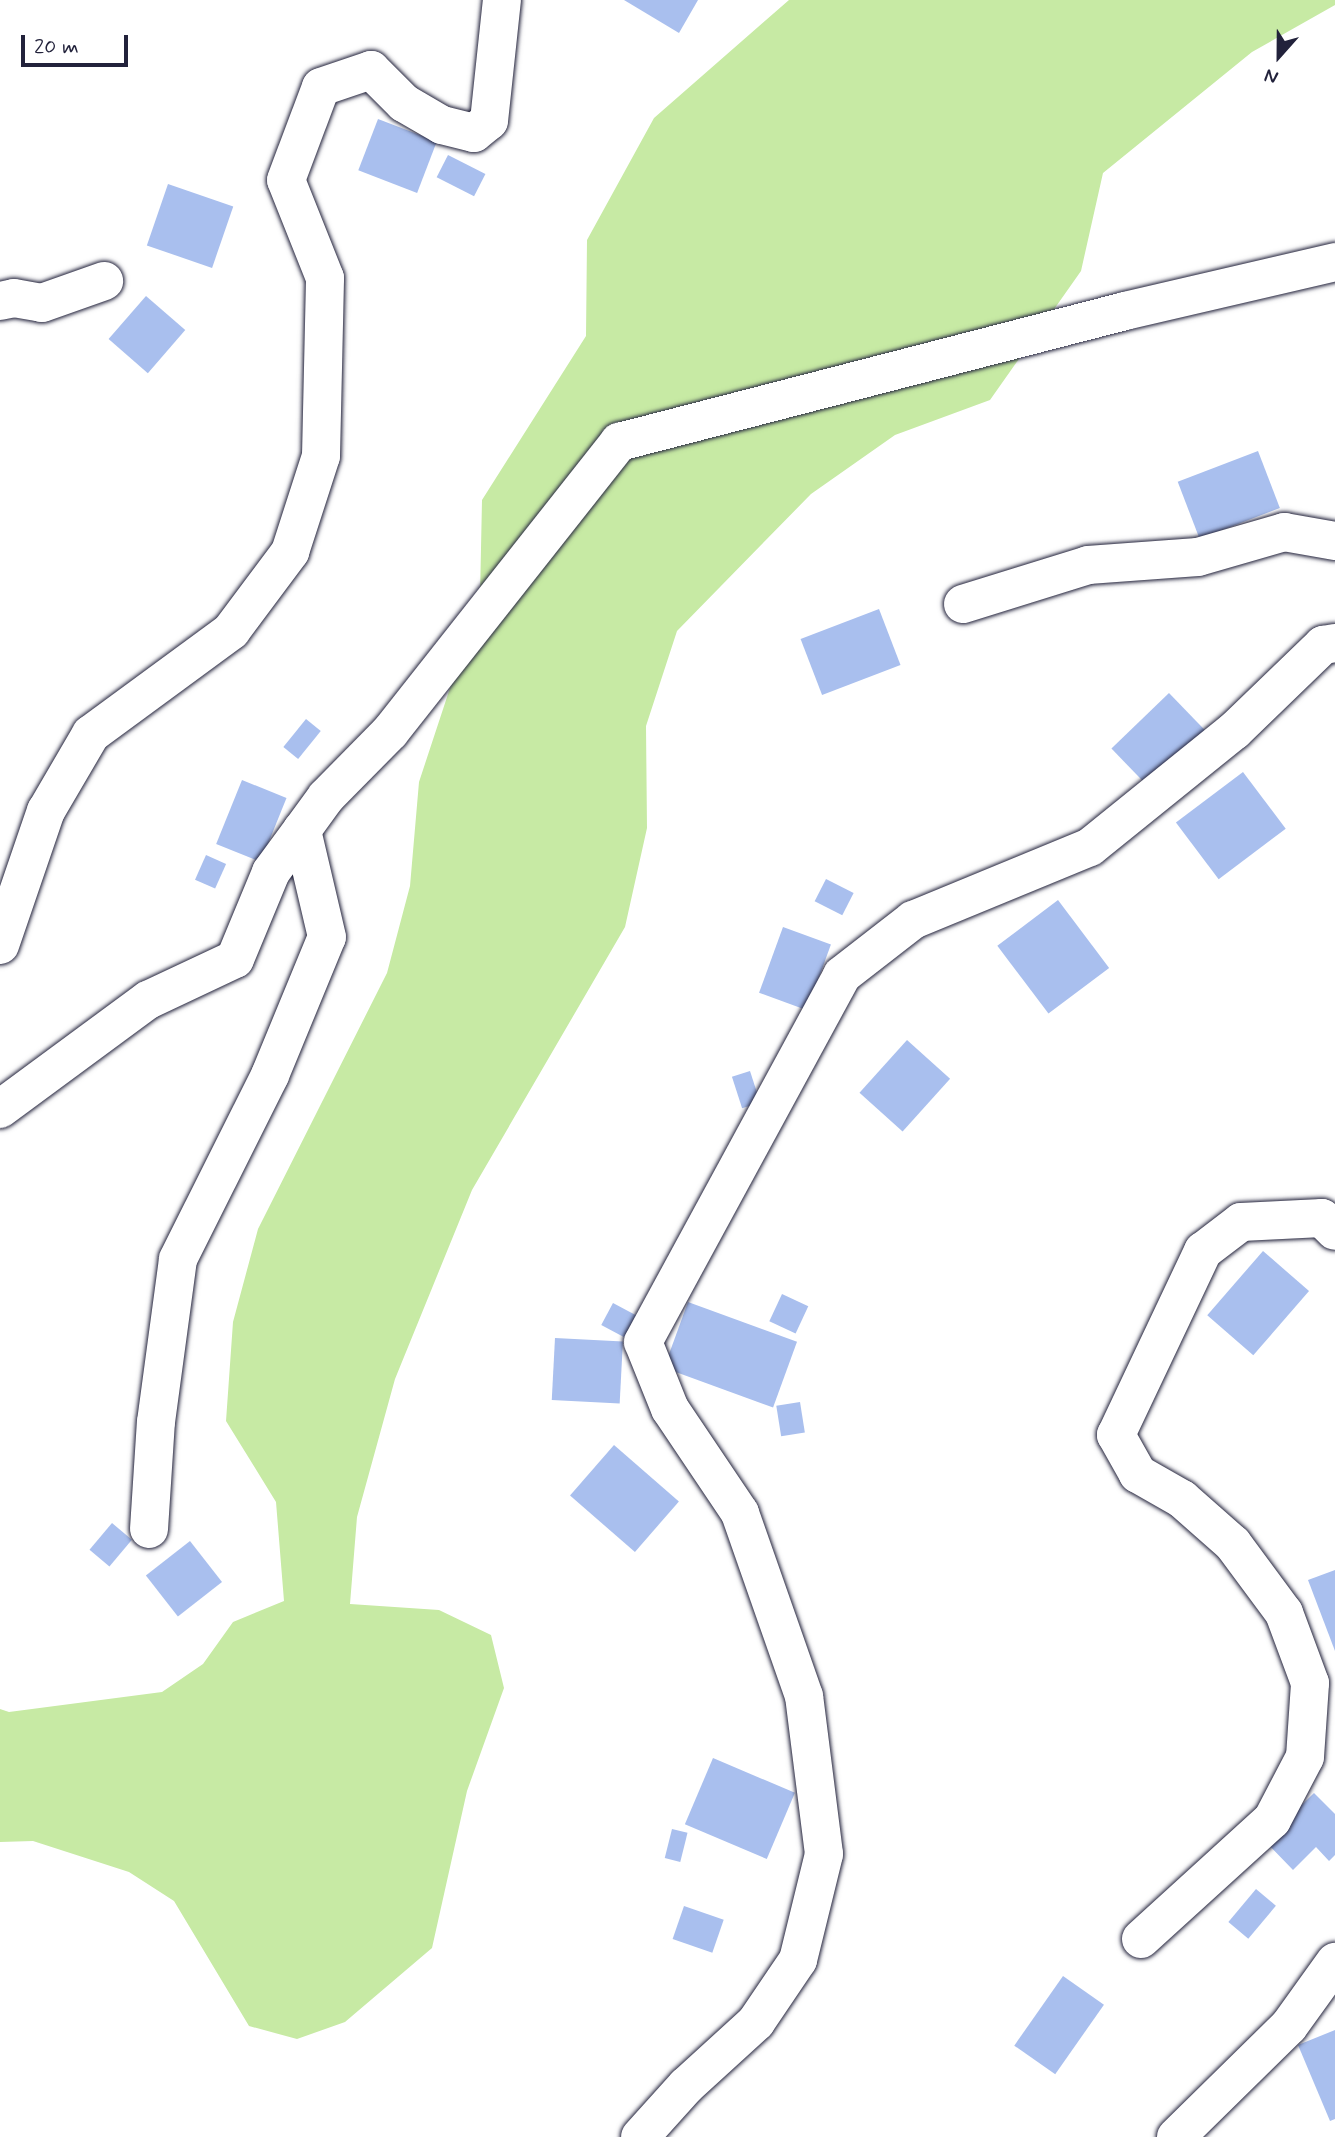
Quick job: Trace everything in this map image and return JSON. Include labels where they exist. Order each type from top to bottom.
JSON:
[{"type":"street","points":[[0,945],[46,811],[91,734],[231,631],[290,552],[321,456],[325,278],[286,180],[321,86],[371,70],[404,103],[442,125],[474,133],[489,121],[502,0]]},
{"type":"street","points":[[0,1109],[148,1000],[235,959],[271,872],[326,797],[390,732],[619,442],[1125,311],[1335,262]]},
{"type":"street","points":[[0,301],[14,298],[42,303],[104,281]]},
{"type":"street","points":[[963,604],[1088,565],[1198,557],[1284,532],[1335,541]]},
{"type":"street","points":[[640,2137],[686,2086],[756,2022],[798,1960],[824,1854],[804,1696],[740,1513],[670,1409],[643,1342],[842,975],[913,920],[1090,848],[1234,731],[1323,645],[1335,643]]},
{"type":"street","points":[[149,1529],[156,1422],[178,1259],[270,1075],[327,937],[302,830]]},
{"type":"street","points":[[1335,1231],[1322,1217],[1241,1222],[1203,1251],[1116,1435],[1138,1474],[1182,1499],[1233,1544],[1284,1614],[1310,1683],[1335,1713]]},
{"type":"street","points":[[1141,1939],[1272,1820],[1305,1757],[1310,1683]]},
{"type":"street","points":[[1176,2137],[1289,2026],[1335,1962]]},
{"type":"street","points":[[1289,2026],[1335,2002]]},
{"type":"green space","points":[[789,0],[1335,0],[1335,5],[1252,52],[1103,173],[1081,271],[990,400],[895,435],[811,494],[677,631],[646,726],[647,828],[625,927],[472,1190],[395,1379],[357,1517],[350,1604],[439,1610],[491,1635],[504,1688],[467,1791],[432,1948],[345,2022],[297,2039],[249,2026],[174,1901],[129,1872],[33,1841],[0,1842],[0,1709],[9,1712],[162,1692],[203,1664],[233,1622],[284,1601],[276,1502],[226,1421],[233,1322],[258,1229],[387,973],[410,886],[419,782],[480,597],[482,500],[586,336],[587,240],[654,118]]},
{"type":"building","points":[[624,0],[698,0],[679,33]]},
{"type":"building","points":[[378,119],[437,142],[417,193],[358,170]]},
{"type":"building","points":[[448,155],[485,174],[474,196],[437,177]]},
{"type":"building","points":[[168,184],[233,206],[212,268],[147,245]]},
{"type":"building","points":[[146,296],[185,330],[148,373],[109,339]]},
{"type":"building","points":[[1258,451],[1280,508],[1200,539],[1178,482]]},
{"type":"building","points":[[879,609],[901,665],[822,695],[801,639]]},
{"type":"building","points":[[1169,693],[1208,733],[1150,789],[1111,749]]},
{"type":"building","points":[[306,719],[321,731],[298,759],[283,747]]},
{"type":"building","points":[[1243,772],[1286,829],[1219,879],[1176,823]]},
{"type":"building","points":[[242,780],[287,798],[261,862],[216,844]]},
{"type":"building","points":[[206,855],[226,864],[215,889],[195,880]]},
{"type":"building","points":[[826,879],[854,893],[842,915],[815,901]]},
{"type":"building","points":[[1058,900],[1109,968],[1048,1014],[997,946]]},
{"type":"building","points":[[783,927],[831,944],[807,1010],[759,993]]},
{"type":"building","points":[[907,1040],[950,1079],[903,1132],[859,1093]]},
{"type":"building","points":[[750,1071],[760,1102],[742,1108],[732,1077]]},
{"type":"building","points":[[1263,1251],[1309,1291],[1253,1355],[1207,1315]]},
{"type":"building","points":[[782,1294],[808,1306],[796,1333],[769,1321]]},
{"type":"building","points":[[688,1302],[797,1342],[773,1407],[664,1368]]},
{"type":"building","points":[[613,1303],[636,1315],[624,1337],[601,1325]]},
{"type":"building","points":[[555,1338],[623,1342],[620,1403],[552,1400]]},
{"type":"building","points":[[800,1402],[805,1433],[781,1436],[776,1406]]},
{"type":"building","points":[[614,1445],[679,1501],[635,1552],[570,1496]]},
{"type":"building","points":[[112,1523],[132,1540],[109,1567],[90,1550]]},
{"type":"building","points":[[190,1541],[222,1582],[178,1616],[146,1575]]},
{"type":"building","points":[[1335,1570],[1335,1651],[1308,1580]]},
{"type":"building","points":[[713,1758],[795,1793],[767,1859],[685,1824]]},
{"type":"building","points":[[1314,1793],[1335,1814],[1335,1855],[1329,1861],[1316,1847],[1293,1870],[1265,1841]]},
{"type":"building","points":[[672,1829],[688,1833],[680,1862],[665,1858]]},
{"type":"building","points":[[1256,1889],[1276,1906],[1248,1939],[1228,1922]]},
{"type":"building","points":[[684,1906],[724,1920],[712,1953],[673,1939]]},
{"type":"building","points":[[1063,1976],[1104,2005],[1055,2074],[1014,2046]]},
{"type":"building","points":[[1335,2030],[1335,2119],[1330,2121],[1298,2045]]}]
